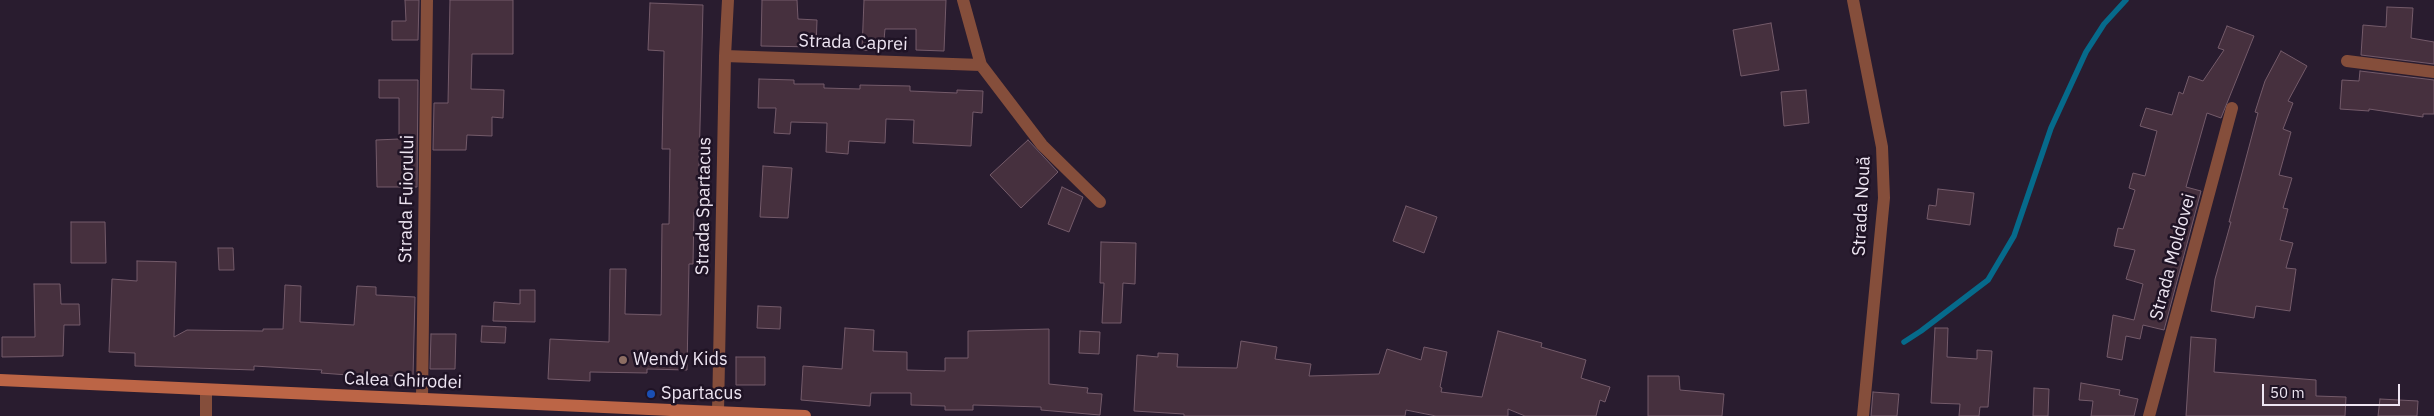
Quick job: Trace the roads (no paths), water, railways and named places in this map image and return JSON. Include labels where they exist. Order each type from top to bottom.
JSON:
[{"type":"street","name":"Strada Fuiorului","points":[[422,399],[427,0]]},
{"type":"street","name":"Strada Spartacus","points":[[718,412],[725,56],[728,0]]},
{"type":"street","points":[[963,0],[981,65],[1042,145],[1100,202]]},
{"type":"street","name":"Strada Nouă","points":[[1853,0],[1882,147],[1884,189],[1863,416]]},
{"type":"street","name":"Strada Caprei","points":[[725,56],[981,65]]},
{"type":"street","points":[[2347,61],[2434,72]]},
{"type":"street","name":"Strada Moldovei","points":[[2149,416],[2232,108]]},
{"type":"street","name":"Calea Ghirodei","points":[[0,380],[422,399],[566,411],[718,412],[805,416]]},
{"type":"street","points":[[206,390],[206,416]]},
{"type":"waterway","points":[[1904,342],[1988,280],[2014,236],[2051,128],[2086,52],[2104,24],[2126,0]]},
{"type":"place","name":"Wendy Kids","points":[[623,360]]},
{"type":"place","name":"Spartacus","points":[[651,394]]}]
